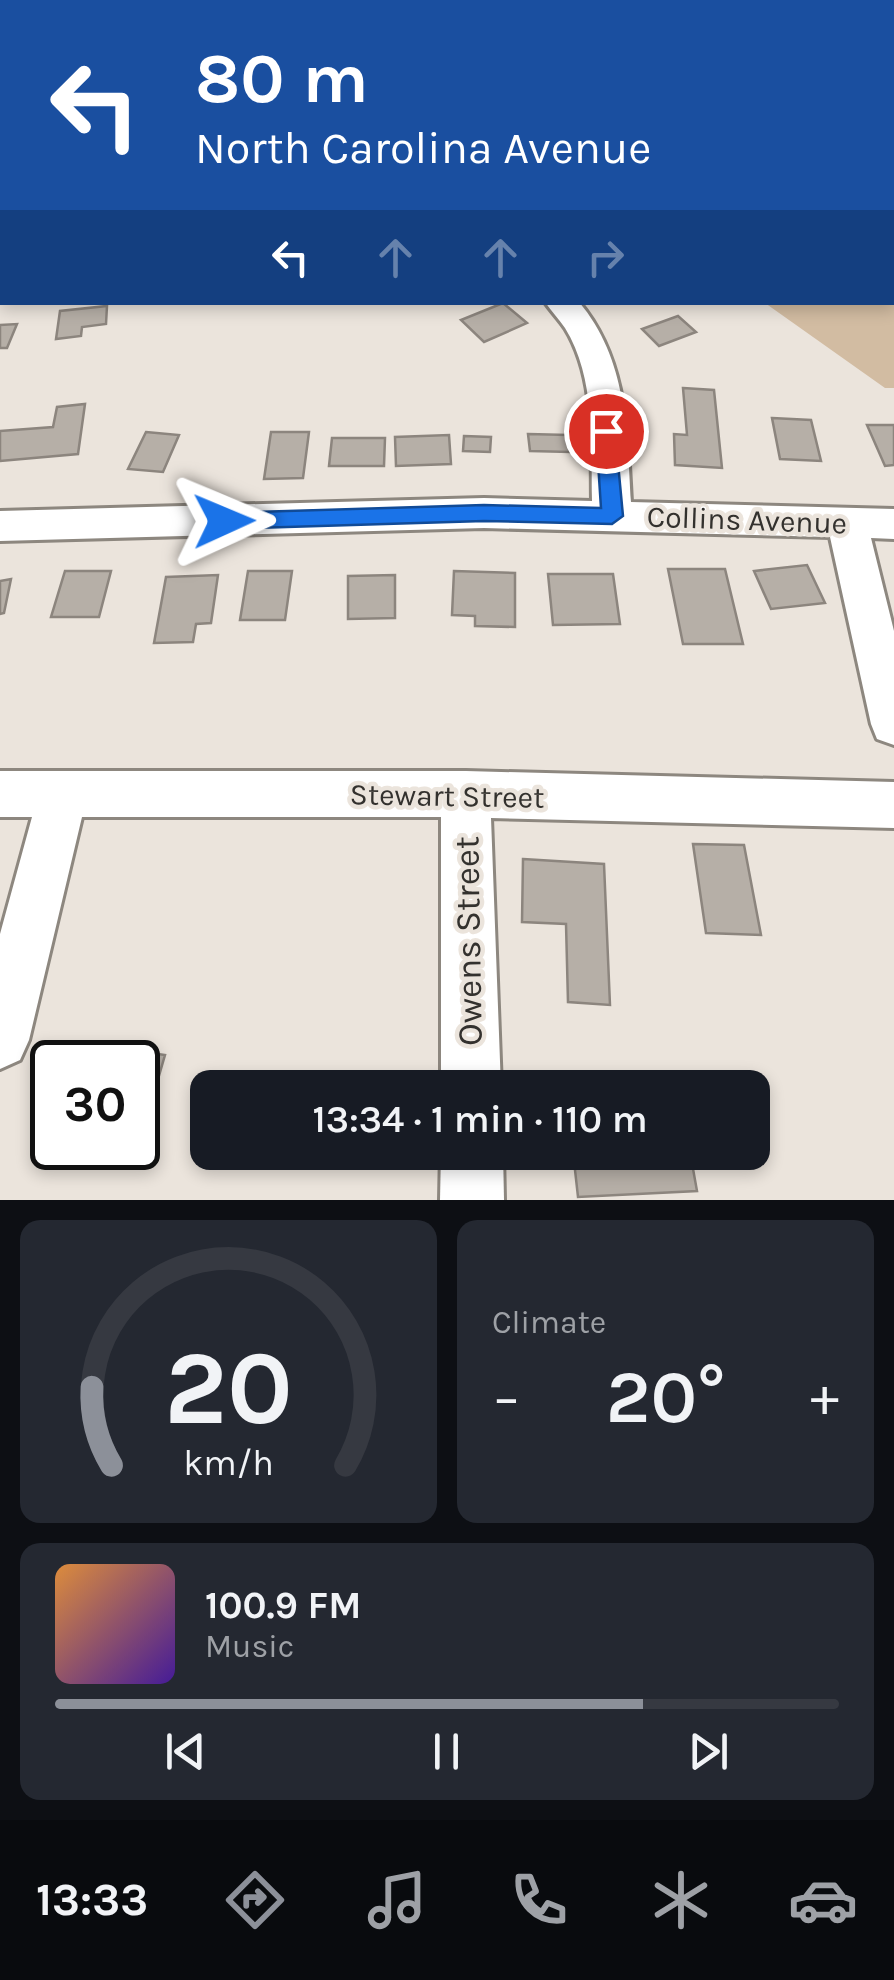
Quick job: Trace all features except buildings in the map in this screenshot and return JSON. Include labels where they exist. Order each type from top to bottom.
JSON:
[{"type":"street","points":[[564,305],[579,322],[600,367],[612,516]]},
{"type":"street","name":"Collins Avenue","points":[[0,526],[484,513],[749,517],[894,524]]},
{"type":"street","points":[[847,524],[894,724]]},
{"type":"street","name":"Stewart Street","points":[[0,794],[466,794],[894,805]]},
{"type":"street","points":[[0,1040],[63,794]]},
{"type":"street","name":"Owens Street","points":[[466,794],[471,1070]]},
{"type":"street","points":[[472,1170],[472,1200]]},
{"type":"shaded area","points":[[768,305],[894,305],[894,388],[885,388]]},
{"type":"route","points":[[224,521],[484,513],[612,516],[606,431]]}]
